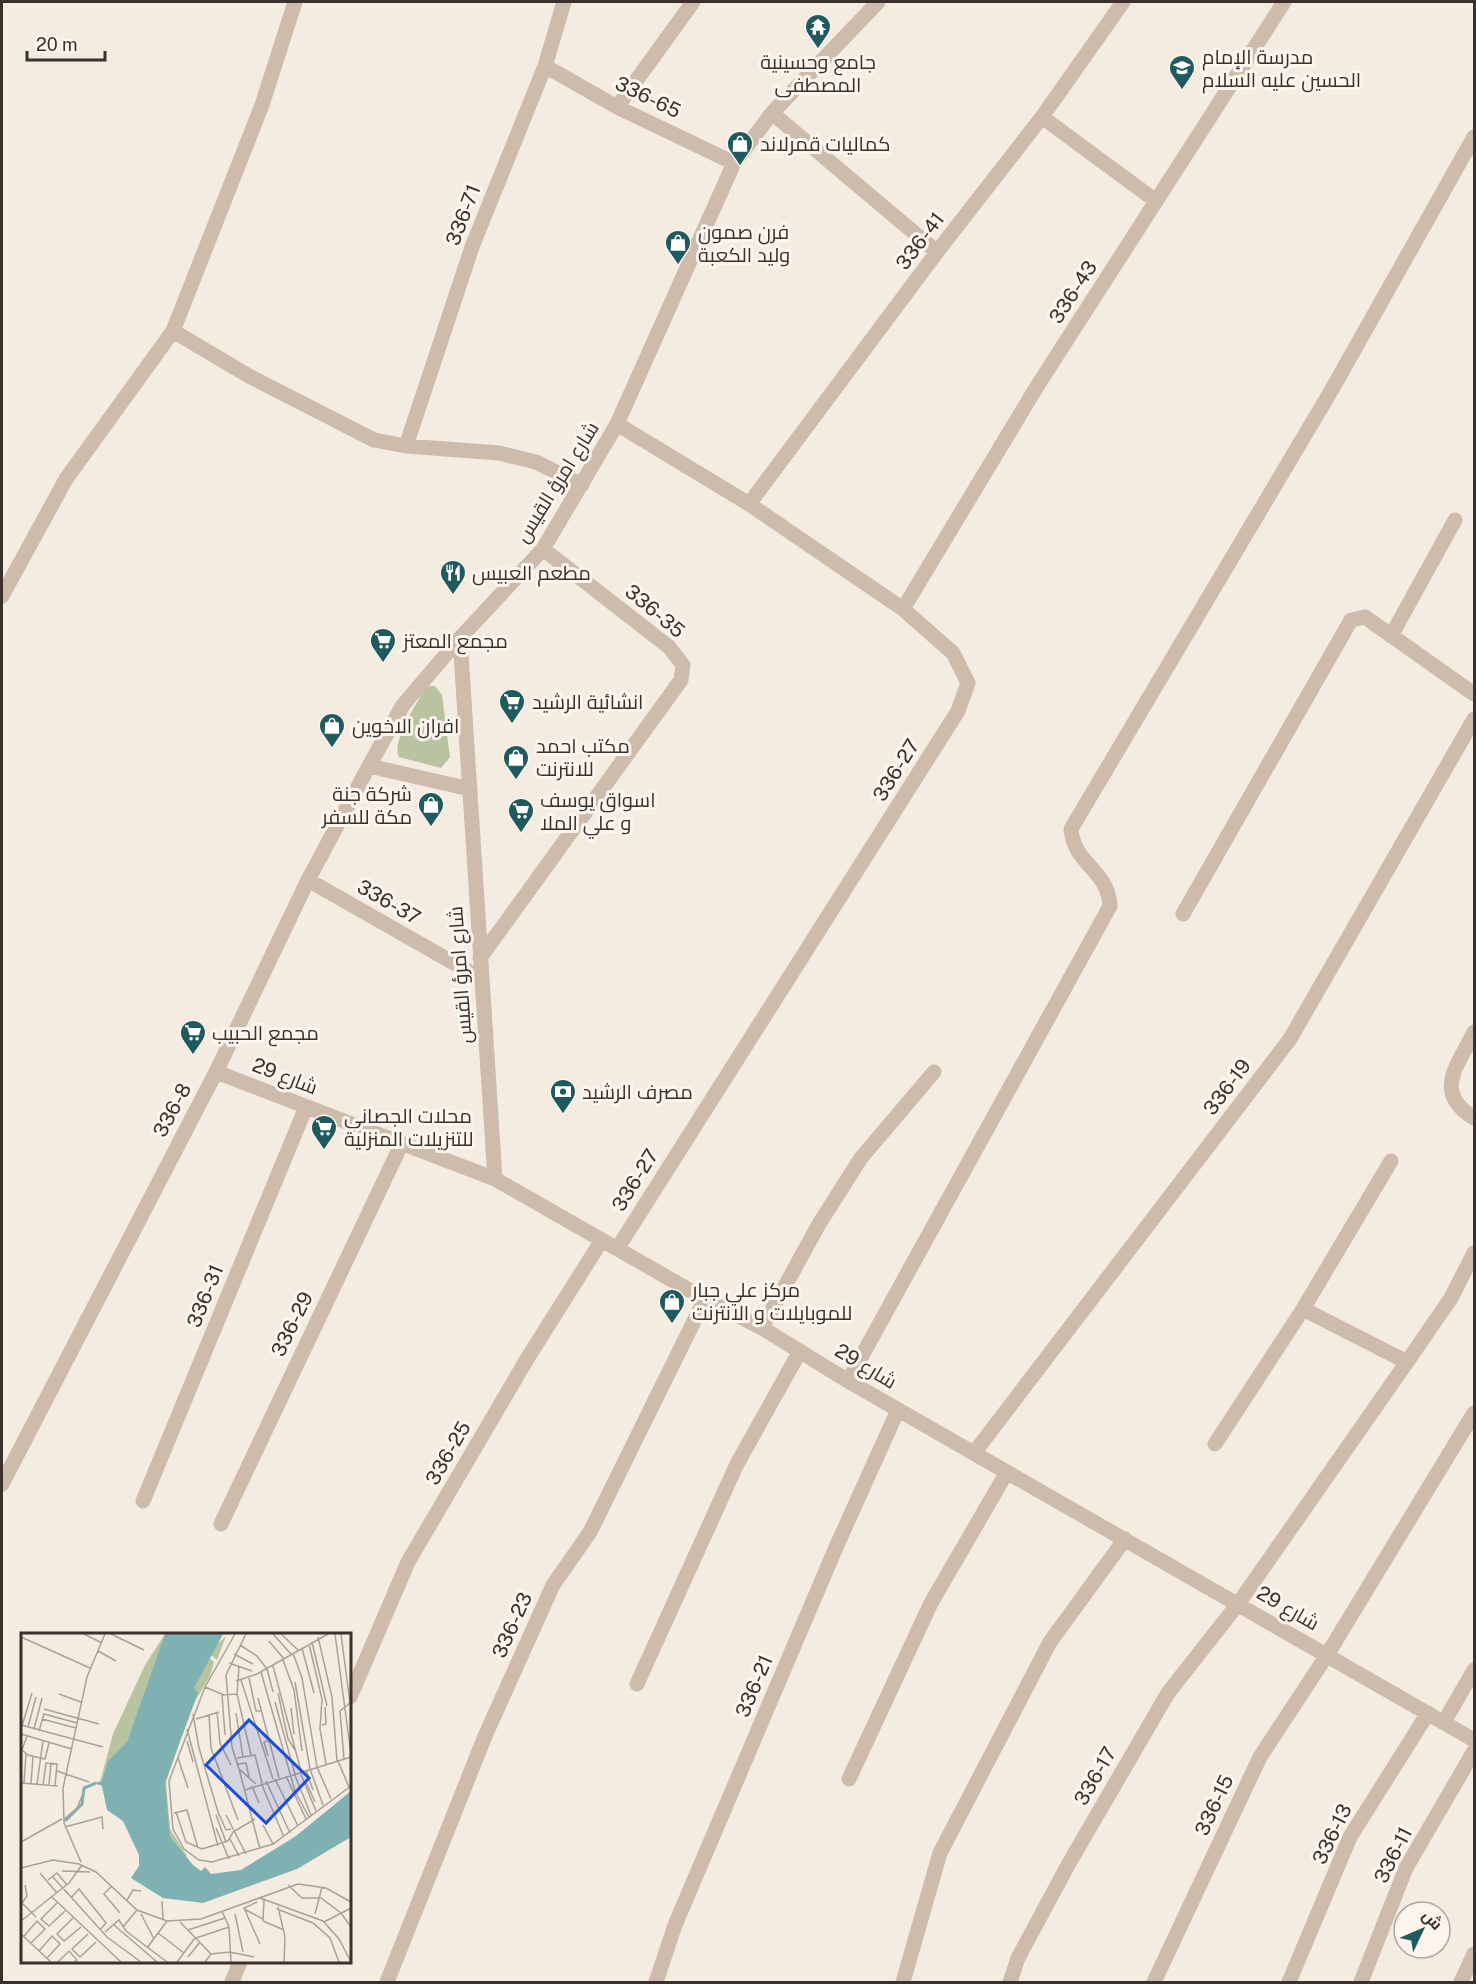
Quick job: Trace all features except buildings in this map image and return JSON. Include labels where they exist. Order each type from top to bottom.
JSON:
[{"type":"street","points":[[2,596],[66,478],[173,331],[262,105],[295,2]]},
{"type":"street","name":"336-71","points":[[406,446],[472,247],[545,66],[564,2]]},
{"type":"street","points":[[617,107],[693,2]]},
{"type":"street","name":"شارع امرؤ القيس","points":[[495,1179],[460,638],[543,549],[582,485],[617,424],[734,163],[772,112],[878,2]]},
{"type":"street","name":"336-41","points":[[749,504],[937,252],[1042,117],[1123,2]]},
{"type":"street","name":"336-43","points":[[903,609],[1036,388],[1284,2]]},
{"type":"street","name":"336-65","points":[[545,66],[617,107],[734,163]]},
{"type":"street","points":[[772,112],[937,252]]},
{"type":"street","points":[[1042,117],[1156,201]]},
{"type":"street","points":[[848,1381],[1110,906],[1109,889],[1075,849],[1071,829],[1331,391],[1474,137]]},
{"type":"street","points":[[173,331],[319,413],[374,440],[406,446],[499,453],[536,462],[582,485]]},
{"type":"street","name":"336-27","points":[[617,424],[749,504],[903,609],[953,653],[968,683],[958,711],[617,1249]]},
{"type":"street","points":[[1391,636],[1455,520]]},
{"type":"street","name":"336-35","points":[[480,958],[681,680],[683,665],[669,647],[543,549]]},
{"type":"street","points":[[1183,914],[1351,620],[1365,617],[1474,694]]},
{"type":"street","name":"336-8","points":[[2,1484],[216,1072],[308,880],[369,766],[403,705],[460,638]]},
{"type":"street","name":"336-19","points":[[974,1453],[1290,1039],[1474,719]]},
{"type":"street","points":[[369,766],[470,789]]},
{"type":"street","name":"336-37","points":[[308,880],[482,979]]},
{"type":"street","points":[[1474,1032],[1449,1083],[1453,1100],[1474,1118]]},
{"type":"street","name":"شارع 29","points":[[216,1072],[495,1179],[705,1299],[762,1328],[898,1410],[1474,1740]]},
{"type":"street","points":[[762,1328],[819,1224],[861,1158],[934,1072]]},
{"type":"street","name":"336-31","points":[[143,1501],[306,1107]]},
{"type":"street","name":"336-29","points":[[221,1524],[402,1143]]},
{"type":"street","points":[[1215,1444],[1303,1309],[1391,1161]]},
{"type":"street","name":"336-25","points":[[351,1695],[408,1562],[528,1359],[602,1240]]},
{"type":"street","points":[[1238,1604],[1451,1298],[1474,1253]]},
{"type":"street","name":"336-23","points":[[387,1983],[485,1736],[553,1585],[590,1532],[705,1299]]},
{"type":"street","points":[[1303,1309],[1407,1362]]},
{"type":"street","points":[[637,1684],[737,1464],[800,1351]]},
{"type":"street","name":"336-21","points":[[656,1983],[685,1903],[837,1545],[898,1410]]},
{"type":"street","name":"336-15","points":[[1154,1983],[1260,1757],[1328,1655],[1474,1413]]},
{"type":"street","points":[[849,1779],[931,1603],[1007,1472]]},
{"type":"street","points":[[903,1983],[940,1853],[1050,1642],[1125,1539]]},
{"type":"street","name":"336-17","points":[[1010,1983],[1018,1958],[1062,1876],[1168,1693],[1238,1604]]},
{"type":"street","points":[[1444,1722],[1474,1671]]},
{"type":"street","name":"336-13","points":[[1289,1983],[1350,1837],[1428,1713]]},
{"type":"street","name":"336-11","points":[[1361,1983],[1406,1868],[1474,1751]]},
{"type":"street","points":[[1461,1983],[1474,1954]]},
{"type":"street","points":[[232,1983],[240,1963]]},
{"type":"green space","points":[[429,686],[435,686],[442,695],[450,757],[441,768],[399,757],[397,751],[401,734],[424,690]]},
{"type":"place","name":"جامع وحسينية المصطفى","points":[[818,50]]},
{"type":"place","name":"مدرسة الإمام الحسين عليه السلام","points":[[1182,91]]},
{"type":"place","name":"كماليات قمرلاند","points":[[740,167]]},
{"type":"place","name":"فرن صمون وليد الكعبة","points":[[678,266]]},
{"type":"place","name":"مطعم العبيس","points":[[453,596]]},
{"type":"place","name":"مجمع المعتز","points":[[383,664]]},
{"type":"place","name":"انشائية الرشيد","points":[[512,725]]},
{"type":"place","name":"افران الاخوين","points":[[332,749]]},
{"type":"place","name":"مكتب احمد للانترنت","points":[[516,781]]},
{"type":"place","name":"شركة جنة مكة للسفر","points":[[431,828]]},
{"type":"place","name":"اسواق يوسف و علي الملا","points":[[521,834]]},
{"type":"place","name":"مجمع الحبيب","points":[[193,1056]]},
{"type":"place","name":"مصرف الرشيد","points":[[563,1115]]},
{"type":"place","name":"محلات الجصاني للتنزيلات المنزلية","points":[[324,1151]]},
{"type":"place","name":"مركز علي جبار للموبايلات و الانترنت","points":[[672,1325]]}]
